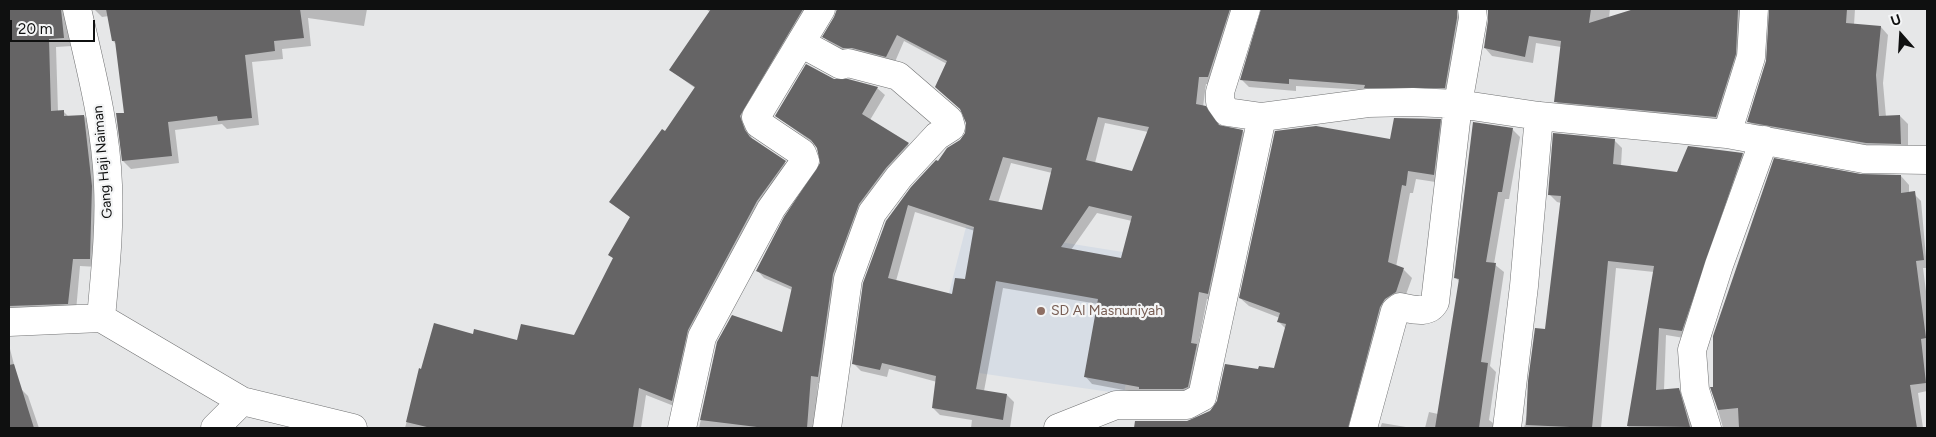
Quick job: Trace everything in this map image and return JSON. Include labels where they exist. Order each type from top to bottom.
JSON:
[{"type":"street","name":"Gang Haji Naiman","points":[[77,9],[99,106],[108,182],[109,227],[101,318]]},
{"type":"street","points":[[682,428],[702,337],[771,209],[805,160],[802,153],[759,124],[756,117],[821,9]]},
{"type":"street","points":[[1246,9],[1220,92],[1220,102],[1227,112],[1262,117],[1368,103],[1458,104],[1539,116],[1727,134],[1864,159],[1927,160]]},
{"type":"street","points":[[1362,428],[1396,310],[1400,307],[1426,310],[1435,302],[1458,104],[1473,18],[1472,9]]},
{"type":"street","points":[[1727,134],[1751,57],[1754,9]]},
{"type":"street","points":[[800,43],[841,65],[848,63],[898,76],[949,120],[950,124],[950,127],[937,136],[899,177],[872,213],[848,279],[827,428]]},
{"type":"street","points":[[1507,428],[1524,286],[1539,116]]},
{"type":"street","points":[[1058,428],[1192,404],[1202,397],[1262,117]]},
{"type":"street","points":[[1707,428],[1695,390],[1692,350],[1722,257],[1764,140]]},
{"type":"street","points":[[9,322],[101,318],[231,394],[352,428]]},
{"type":"street","points":[[215,428],[231,394]]},
{"type":"shaded area","name":"SD Al Masnuniyah","points":[[966,227],[1148,256],[1124,394],[930,366]]},
{"type":"building","points":[[9,9],[61,9],[64,38],[49,39],[51,111],[64,110],[64,116],[84,115],[92,186],[90,259],[73,259],[68,304],[9,306]]},
{"type":"building","points":[[106,9],[300,9],[304,38],[274,41],[275,51],[245,55],[252,118],[218,121],[217,116],[168,122],[172,156],[122,161],[116,113],[124,113],[115,41],[112,41]]},
{"type":"building","points":[[711,9],[803,9],[740,116],[745,130],[750,137],[786,161],[757,201],[688,330],[672,401],[639,388],[633,428],[431,428],[406,422],[419,368],[421,369],[434,323],[473,334],[474,329],[517,340],[521,324],[574,335],[613,258],[608,255],[630,217],[609,202],[662,129],[665,131],[695,87],[669,70]]},
{"type":"building","points":[[837,9],[1230,9],[1208,77],[1199,77],[1196,104],[1206,106],[1219,125],[1243,130],[1208,294],[1199,292],[1191,343],[1197,344],[1188,387],[1183,389],[1139,389],[1139,387],[1084,377],[1098,299],[996,281],[976,389],[1007,394],[1003,420],[932,408],[936,376],[882,363],[880,370],[852,364],[863,283],[886,221],[911,187],[936,160],[938,161],[947,148],[960,140],[965,133],[966,123],[960,109],[935,87],[947,61],[897,35],[886,57],[852,48],[843,48],[822,37]],"holes":[[[1098,117],[1149,127],[1132,171],[1086,160]],[[1003,157],[1052,168],[1042,210],[989,200]],[[908,205],[974,227],[965,279],[955,278],[952,294],[888,278]],[[1089,206],[1132,216],[1121,258],[1061,247]]]},
{"type":"building","points":[[1261,9],[1457,9],[1445,88],[1364,88],[1365,85],[1289,79],[1289,84],[1240,80]]},
{"type":"building","points":[[1488,9],[1591,9],[1589,23],[1634,9],[1738,9],[1736,54],[1716,117],[1554,102],[1561,41],[1529,36],[1525,57],[1484,48]]},
{"type":"building","points":[[1769,9],[1847,9],[1846,23],[1881,26],[1876,75],[1879,116],[1900,115],[1901,144],[1866,143],[1747,122],[1766,61]]},
{"type":"building","points":[[806,64],[834,79],[848,79],[878,87],[862,114],[909,143],[886,168],[859,204],[833,274],[818,377],[811,376],[807,428],[765,428],[700,420],[717,342],[732,315],[782,332],[792,287],[756,271],[784,217],[820,163],[817,148],[811,140],[775,116]]},
{"type":"building","points":[[1394,118],[1441,119],[1434,175],[1408,171],[1406,186],[1402,185],[1388,262],[1404,268],[1396,292],[1385,299],[1380,307],[1348,428],[1134,428],[1135,421],[1187,421],[1210,411],[1217,401],[1225,364],[1258,369],[1259,366],[1274,368],[1286,324],[1277,322],[1280,313],[1239,298],[1275,131],[1316,126],[1390,139]]},
{"type":"building","points":[[1473,122],[1513,128],[1502,192],[1498,192],[1486,262],[1496,263],[1481,362],[1488,363],[1479,428],[1435,428],[1459,279],[1454,278]]},
{"type":"building","points":[[1553,133],[1615,139],[1613,164],[1677,172],[1688,146],[1743,153],[1682,331],[1659,328],[1656,390],[1679,388],[1690,427],[1627,426],[1654,266],[1608,261],[1592,428],[1526,425],[1528,381],[1535,328],[1545,329],[1561,196],[1548,195]]},
{"type":"building","points":[[1774,158],[1861,174],[1901,175],[1901,193],[1915,191],[1924,260],[1916,261],[1926,338],[1921,339],[1926,383],[1910,385],[1917,428],[1739,428],[1738,408],[1718,410],[1710,387],[1713,387],[1713,336]]},
{"type":"building","points":[[14,364],[34,428],[9,428],[9,365]]},
{"type":"place","name":"SD Al Masnuniyah","points":[[1041,311]]}]
